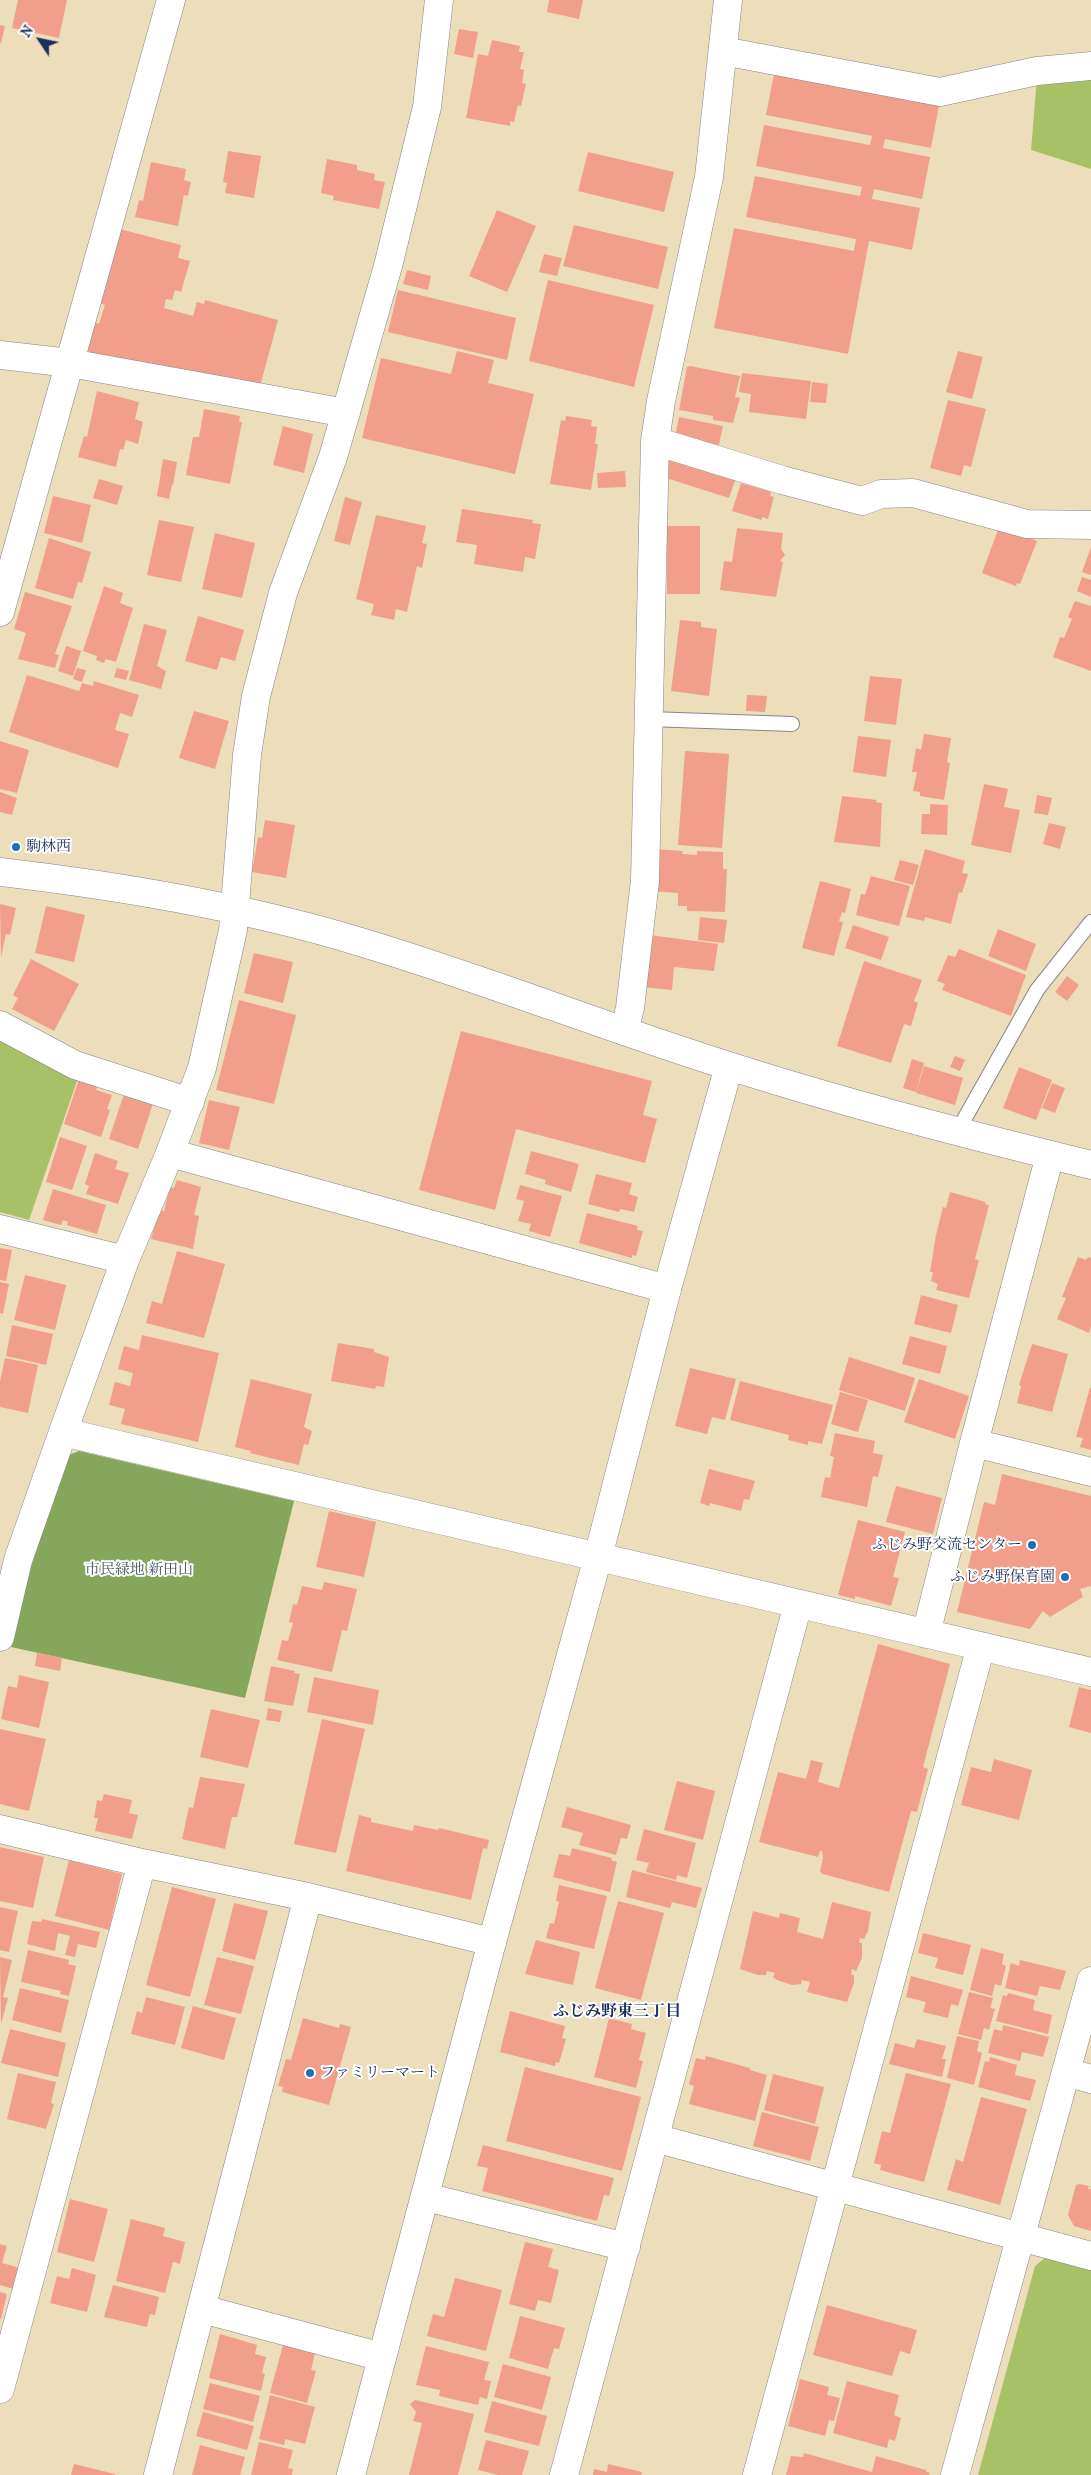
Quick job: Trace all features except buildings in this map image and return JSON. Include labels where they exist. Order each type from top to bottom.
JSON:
[{"type":"street","points":[[0,612],[170,0]]},
{"type":"street","points":[[0,1637],[9,1558],[63,1432],[124,1260],[170,1153],[202,1068],[233,930],[247,755],[256,696],[283,593],[333,457],[388,266],[427,107],[439,0]]},
{"type":"street","points":[[624,1031],[630,1008],[645,881],[655,441],[661,401],[709,177],[728,0]]},
{"type":"street","points":[[723,51],[940,92],[1037,71],[1091,66]]},
{"type":"street","points":[[0,355],[70,363],[346,413]]},
{"type":"street","points":[[655,441],[782,480],[862,501],[881,494],[912,493],[1026,524],[1091,525]]},
{"type":"street","points":[[0,872],[122,889],[235,909],[354,940],[474,977],[624,1031],[729,1066],[957,1132],[1091,1165]]},
{"type":"street","points":[[0,1025],[75,1065],[190,1102]]},
{"type":"street","points":[[350,2475],[426,2197],[492,1942],[598,1557],[667,1289],[729,1066]]},
{"type":"street","points":[[170,1153],[667,1289]]},
{"type":"street","points":[[926,1634],[974,1442],[1050,1155]]},
{"type":"street","points":[[0,1229],[124,1260]]},
{"type":"street","points":[[63,1432],[1091,1672]]},
{"type":"street","points":[[974,1442],[1091,1472]]},
{"type":"street","points":[[564,2475],[798,1604]]},
{"type":"street","points":[[757,2475],[981,1646]]},
{"type":"street","points":[[0,1829],[142,1862],[308,1897],[492,1942]]},
{"type":"street","points":[[0,2389],[4,2357],[142,1862]]},
{"type":"street","points":[[158,2475],[308,1897]]},
{"type":"street","points":[[954,2475],[1020,2236],[1078,2075],[1091,1982]]},
{"type":"street","points":[[654,2138],[1091,2256]]},
{"type":"street","points":[[426,2197],[626,2247]]},
{"type":"street","points":[[202,2308],[382,2358]]},
{"type":"lane","points":[[649,718],[792,724]]},
{"type":"lane","points":[[957,1132],[1037,990],[1091,922]]},
{"type":"green space","points":[[1091,71],[1091,169],[1031,150],[1037,77]]},
{"type":"green space","points":[[0,1038],[78,1078],[29,1220],[0,1212]]},
{"type":"green space","name":"市民緑地 新田山","points":[[79,1451],[294,1501],[245,1698],[11,1647],[31,1567],[66,1456]]},
{"type":"green space","points":[[1045,2258],[1091,2270],[1091,2475],[978,2475],[1035,2266]]},
{"type":"place","name":"駒林西","points":[[16,847]]},
{"type":"place","name":"ふじみ野交流センター","points":[[1032,1545]]},
{"type":"place","name":"ふじみ野保育園","points":[[1065,1577]]},
{"type":"place","name":"ファミリーマート","points":[[310,2073]]},
{"type":"district","name":"ふじみ野東三丁目","points":[[617,2012]]}]
